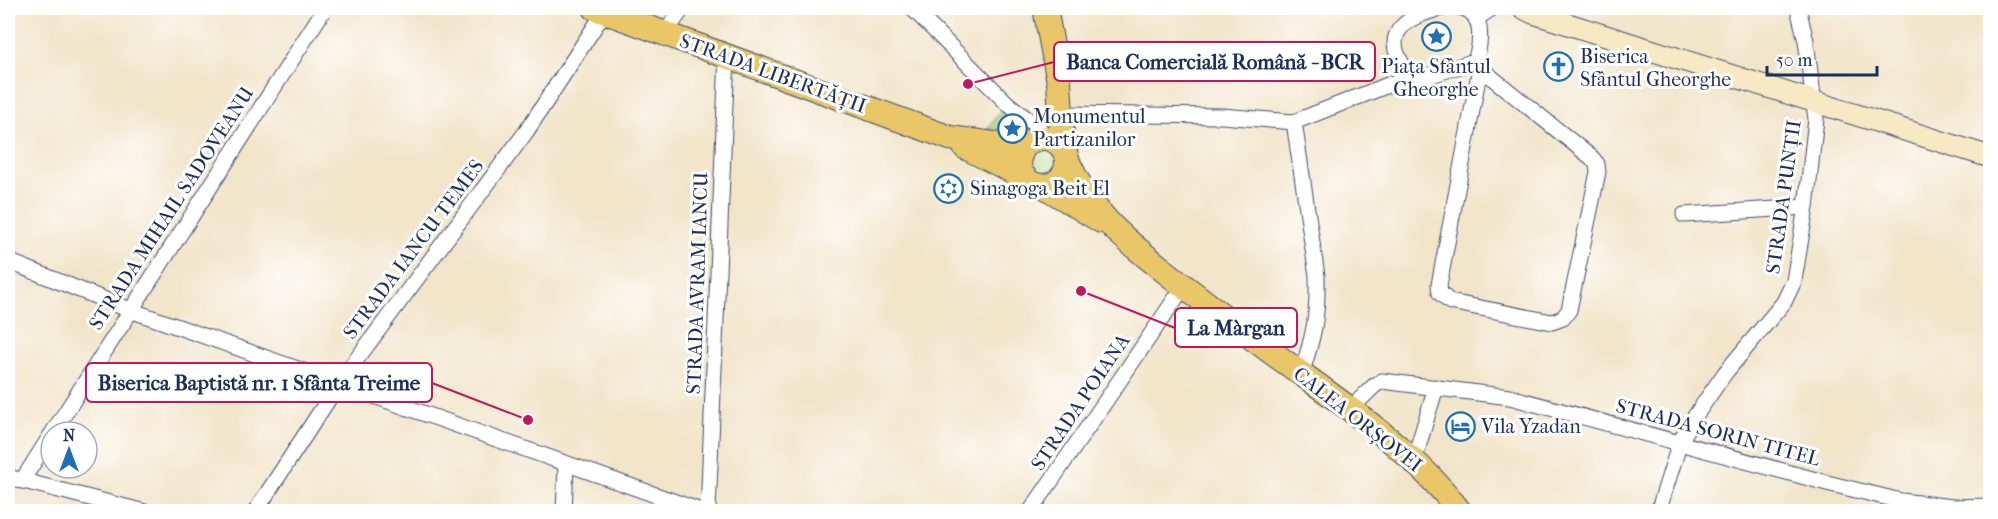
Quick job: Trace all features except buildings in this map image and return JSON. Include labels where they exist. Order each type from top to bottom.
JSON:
[{"type":"main road","points":[[1045,8],[1062,107],[1065,155],[1063,176],[1051,185],[1034,181],[1019,162],[1033,139],[1062,107]]},
{"type":"main road","points":[[1523,8],[1990,157]]},
{"type":"main road","name":"STRADA LIBERTĂȚII","points":[[600,9],[950,138],[1034,181]]},
{"type":"main road","name":"STRADA LIBERTĂȚII","points":[[950,138],[1033,139]]},
{"type":"main road","points":[[1033,139],[1051,139],[1065,155]]},
{"type":"main road","name":"CALEA ORȘOVEI","points":[[1065,155],[1079,183],[1108,225]]},
{"type":"main road","name":"CALEA ORȘOVEI","points":[[1034,181],[1108,225],[1184,286],[1350,409],[1414,460],[1459,511]]},
{"type":"street","name":"STRADA MIHAIL SADOVEANU","points":[[61,420],[325,8]]},
{"type":"street","points":[[665,33],[683,8]]},
{"type":"street","points":[[912,8],[1007,103],[1033,139]]},
{"type":"street","points":[[1411,76],[1404,68],[1396,47],[1399,28],[1406,21],[1421,13],[1443,8]]},
{"type":"street","points":[[1461,8],[1468,9],[1476,19],[1481,38],[1439,285],[1440,293],[1449,302],[1552,322],[1563,318],[1569,310],[1598,172],[1597,164],[1478,65]]},
{"type":"street","points":[[1476,19],[1492,8]]},
{"type":"street","name":"STRADA PUNȚII","points":[[1658,512],[1680,442],[1693,419],[1725,373],[1784,302],[1794,281],[1806,207],[1816,119],[1806,41],[1798,8]]},
{"type":"street","name":"STRADA IANCU TEMES","points":[[255,512],[339,383],[526,132],[600,9]]},
{"type":"street","name":"STRADA AVRAM IANCU","points":[[706,512],[727,56]]},
{"type":"street","points":[[1062,107],[1294,122],[1411,76],[1425,77],[1478,65]]},
{"type":"street","points":[[1294,122],[1317,276],[1313,338],[1301,374]]},
{"type":"street","points":[[1684,215],[1806,207]]},
{"type":"street","points":[[8,261],[130,310],[706,512]]},
{"type":"street","name":"STRADA POIANA","points":[[1030,512],[1184,286]]},
{"type":"street","name":"STRADA SORIN TITEL","points":[[1350,409],[1382,381],[1510,397],[1901,501],[1953,507],[1990,506]]},
{"type":"street","points":[[1414,460],[1436,387]]},
{"type":"street","name":"STRADA MIHAIL SADOVEANU","points":[[15,479],[39,450]]},
{"type":"street","points":[[564,512],[566,464]]},
{"type":"street","points":[[15,479],[146,512]]},
{"type":"green space","points":[[1007,103],[1025,118],[1008,128],[987,130]]},
{"type":"green space","points":[[1043,149],[1052,153],[1056,162],[1052,171],[1043,175],[1034,171],[1030,162],[1034,153]]},
{"type":"place","name":"Piața Sfântul Gheorghe","points":[[1436,36]]},
{"type":"place","name":"Biserica Sfântul Gheorghe","points":[[1559,67]]},
{"type":"place","name":"Banca Comercială Română - BCR","points":[[968,84]]},
{"type":"place","name":"Monumentul Partizanilor","points":[[1012,128]]},
{"type":"place","name":"Sinagoga Beit El","points":[[949,188]]},
{"type":"place","name":"La Màrgan","points":[[1081,291]]},
{"type":"place","name":"Biserica Baptistă nr. 1 Sfânta Treime","points":[[528,420]]},
{"type":"place","name":"Vila Yzadan","points":[[1460,426]]}]
